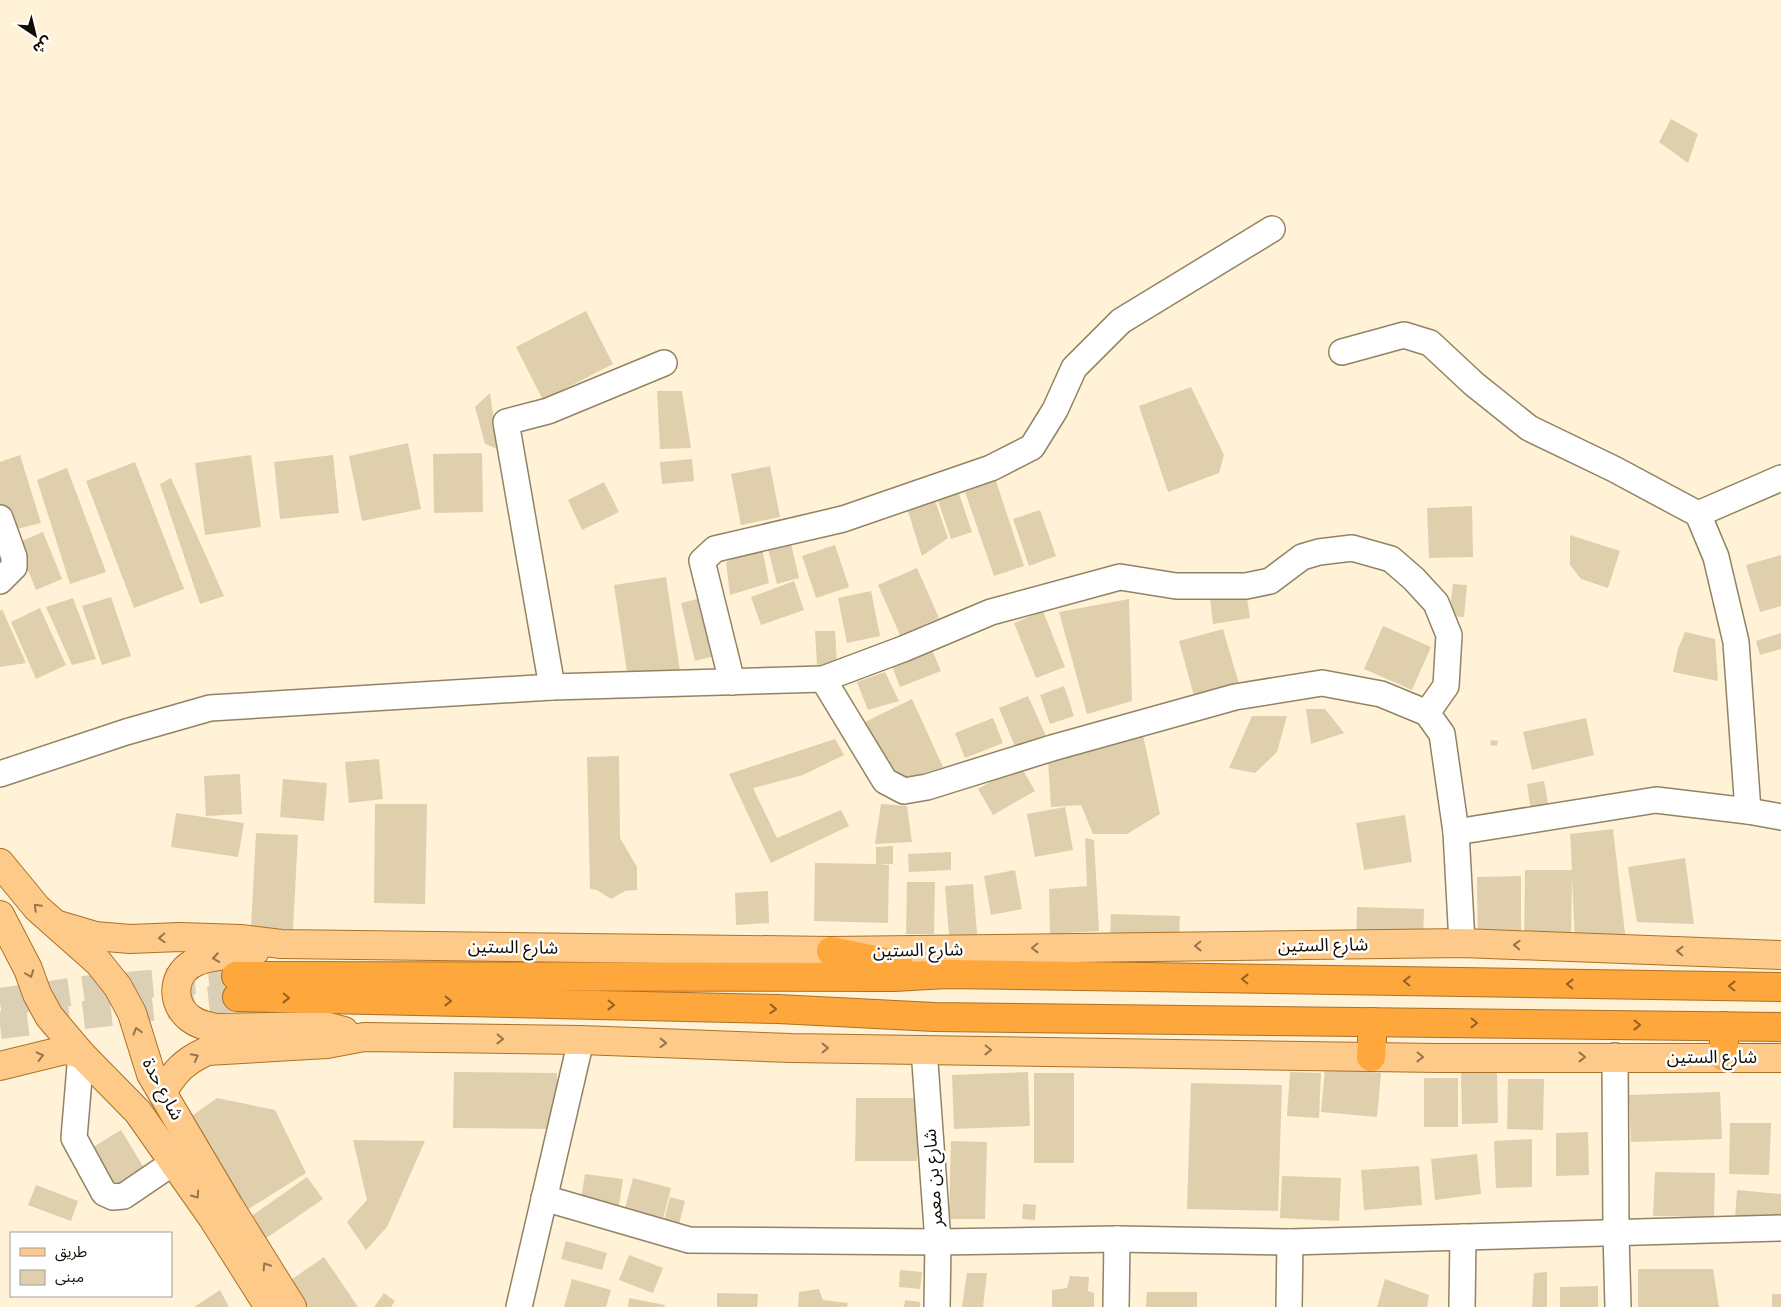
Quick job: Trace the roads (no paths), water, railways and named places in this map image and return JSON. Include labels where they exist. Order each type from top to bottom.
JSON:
[{"type":"highway","points":[[831,951],[947,974]]},
{"type":"highway","name":"شارع الستين","points":[[1781,987],[947,974],[894,977],[237,986],[934,1017],[1781,1027]]},
{"type":"highway","points":[[1371,1056],[1373,1022]]},
{"type":"highway","points":[[1724,1026],[1724,1057]]},
{"type":"main road","name":"شارع حدة","points":[[0,864],[37,908],[98,962],[118,987],[132,1013],[151,1074],[229,1206],[292,1307]]},
{"type":"main road","name":"شارع حدة","points":[[0,915],[28,969],[37,994],[49,1016],[81,1054],[138,1112],[212,1217],[268,1307]]},
{"type":"main road","name":"شارع الستين","points":[[58,925],[95,936],[130,939],[180,937],[240,939],[281,944],[831,951],[1462,943],[1781,955]]},
{"type":"main road","points":[[281,944],[247,953],[198,961],[186,968],[179,977],[175,990],[176,1000],[182,1011],[200,1025],[216,1028],[325,1026],[364,1037]]},
{"type":"main road","name":"شارع الستين","points":[[162,1092],[176,1070],[190,1059],[207,1051],[327,1044],[364,1037],[581,1040],[791,1048],[1371,1056],[1781,1058]]},
{"type":"main road","points":[[0,1066],[65,1050],[81,1054]]},
{"type":"street","points":[[732,682],[702,561],[715,549],[843,518],[991,468],[1032,447],[1055,410],[1074,368],[1121,321],[1272,229]]},
{"type":"street","points":[[1342,352],[1404,335],[1430,343],[1474,384],[1529,428],[1614,469],[1698,514],[1716,557],[1736,642],[1748,811]]},
{"type":"street","points":[[552,687],[506,422],[548,411],[664,363]]},
{"type":"street","points":[[1698,514],[1781,478]]},
{"type":"street","points":[[0,518],[14,557],[14,567],[0,581]]},
{"type":"street","points":[[0,774],[126,732],[210,708],[552,687],[823,679],[903,649],[991,612],[1120,577],[1176,586],[1246,586],[1270,581],[1302,557],[1319,552],[1352,548],[1391,559],[1414,578],[1436,603],[1449,635],[1446,686],[1427,714]]},
{"type":"street","points":[[823,679],[885,781],[904,791],[927,787],[1052,748],[1235,697],[1322,683],[1381,694],[1427,714],[1442,734],[1456,832],[1462,943]]},
{"type":"street","points":[[1456,832],[1656,800],[1781,817]]},
{"type":"street","points":[[519,1307],[581,1040]]},
{"type":"street","name":"شارع بن معمر","points":[[924,1049],[938,1242],[937,1307]]},
{"type":"street","points":[[81,1054],[74,1138],[104,1193],[113,1197],[124,1196],[174,1162]]},
{"type":"street","points":[[1615,1056],[1618,1307]]},
{"type":"street","points":[[544,1198],[689,1240],[938,1242],[1117,1239],[1290,1242],[1781,1228]]},
{"type":"street","points":[[1462,1307],[1463,1237]]},
{"type":"street","points":[[1116,1307],[1117,1239]]},
{"type":"street","points":[[1289,1307],[1290,1242]]},
{"type":"tunnel","points":[[0,1002],[84,990],[236,976]]},
{"type":"tunnel","points":[[0,1025],[237,997]]}]
